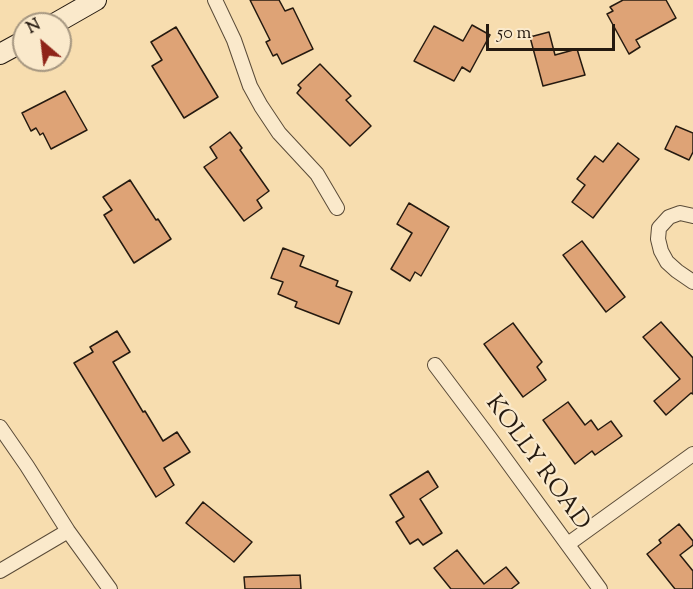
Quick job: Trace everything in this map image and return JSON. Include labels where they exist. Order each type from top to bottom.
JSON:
[{"type":"street","points":[[72,14],[96,0]]},
{"type":"street","points":[[215,0],[234,40],[250,86],[261,106],[279,133],[317,174],[337,208]]},
{"type":"street","points":[[693,216],[680,213],[669,218],[659,228],[658,239],[667,262],[677,272],[693,282]]},
{"type":"street","name":"KOLLY ROAD","points":[[435,365],[600,589]]},
{"type":"street","points":[[0,427],[68,531],[110,589]]},
{"type":"street","points":[[568,544],[693,454]]},
{"type":"street","points":[[0,571],[68,531]]},
{"type":"building","points":[[250,0],[279,0],[285,11],[293,8],[313,49],[282,64],[277,54],[273,56],[266,42],[270,40]]},
{"type":"building","points":[[623,0],[666,0],[676,18],[636,40],[640,47],[629,54],[607,14],[613,11],[610,7]]},
{"type":"building","points":[[472,25],[490,35],[470,72],[462,67],[454,81],[414,61],[434,26],[463,41]]},
{"type":"building","points":[[176,27],[218,97],[184,118],[152,66],[162,60],[151,42]]},
{"type":"building","points":[[549,32],[555,55],[577,49],[585,75],[543,86],[530,37]]},
{"type":"building","points":[[320,64],[351,96],[346,100],[371,126],[350,146],[297,93],[301,88],[298,85]]},
{"type":"building","points":[[65,91],[87,130],[51,149],[43,133],[40,135],[36,128],[31,131],[22,113]]},
{"type":"building","points":[[676,126],[693,133],[693,152],[689,160],[665,149]]},
{"type":"building","points":[[230,132],[269,191],[257,200],[262,208],[244,221],[204,167],[217,158],[210,147]]},
{"type":"building","points":[[618,143],[639,159],[593,218],[572,202],[585,185],[577,179],[595,156],[603,162]]},
{"type":"building","points":[[130,180],[171,239],[134,263],[104,215],[112,210],[103,197]]},
{"type":"building","points":[[409,203],[449,227],[421,276],[415,272],[410,281],[391,269],[412,233],[397,224]]},
{"type":"building","points":[[582,241],[625,297],[606,312],[563,255]]},
{"type":"building","points":[[283,248],[304,256],[300,266],[338,281],[336,286],[352,292],[339,324],[295,307],[297,302],[278,294],[283,282],[271,278]]},
{"type":"building","points":[[661,322],[693,358],[693,394],[691,393],[666,415],[654,401],[680,379],[643,337]]},
{"type":"building","points":[[513,323],[542,362],[537,367],[546,380],[523,397],[484,344]]},
{"type":"building","points":[[117,331],[130,352],[113,362],[143,412],[145,411],[163,441],[177,432],[190,452],[164,468],[174,485],[156,497],[74,363],[93,352],[90,347]]},
{"type":"building","points":[[568,402],[585,425],[591,420],[598,430],[611,421],[622,436],[595,455],[592,451],[575,464],[543,420]]},
{"type":"building","points":[[428,471],[438,487],[420,499],[442,533],[423,545],[418,539],[410,544],[396,522],[404,517],[390,495]]},
{"type":"building","points":[[203,502],[252,542],[234,562],[186,523]]},
{"type":"building","points":[[679,524],[693,541],[693,545],[680,555],[693,571],[693,589],[675,589],[647,554],[661,543],[659,540]]},
{"type":"building","points":[[457,550],[484,584],[506,567],[519,583],[511,589],[451,589],[434,568]]},
{"type":"building","points":[[300,575],[301,589],[245,589],[244,577]]}]
